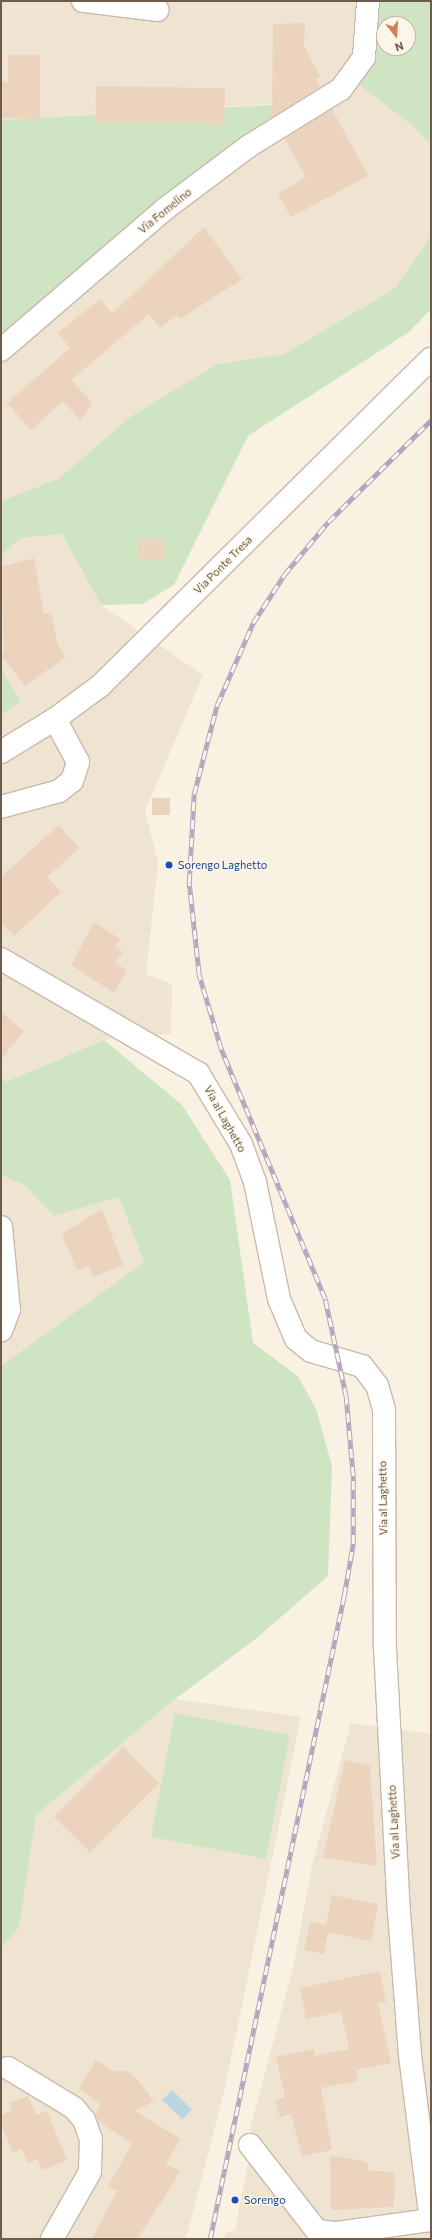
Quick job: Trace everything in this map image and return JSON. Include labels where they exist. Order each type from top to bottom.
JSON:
[{"type":"street","points":[[83,1],[157,10]]},
{"type":"street","name":"Via Fomelino","points":[[1,350],[165,209],[249,146],[341,89],[364,57],[368,1]]},
{"type":"street","name":"Via Ponte Tresa","points":[[1,752],[55,719],[100,686],[431,359]]},
{"type":"street","points":[[1,807],[59,791],[72,781],[78,762],[55,719]]},
{"type":"street","name":"Via al Laghetto","points":[[1,959],[198,1073],[241,1144],[253,1176],[279,1299],[296,1339],[311,1351],[362,1366],[378,1385],[384,1410],[385,1648],[399,1912],[410,2055],[431,2220]]},
{"type":"street","points":[[1,1227],[9,1310],[1,1331]]},
{"type":"street","points":[[8,2068],[74,2108],[84,2120],[91,2140],[90,2172],[52,2239]]},
{"type":"street","points":[[250,2145],[317,2231],[337,2233],[431,2220]]},
{"type":"shaded area","points":[[1,1],[363,1],[376,33],[376,56],[385,56],[414,127],[431,145],[431,236],[394,289],[284,354],[217,364],[130,417],[58,479],[1,501],[1,350],[304,102],[1,120]]},
{"type":"shaded area","points":[[62,534],[101,605],[203,675],[145,811],[158,862],[146,974],[172,984],[171,1034],[104,1040],[6,1082],[1,1077],[1,715],[21,702],[1,668],[1,555],[21,538]]},
{"type":"shaded area","points":[[1,1175],[23,1184],[54,1216],[119,1197],[144,1262],[1,1366]]},
{"type":"shaded area","points":[[175,1699],[301,1717],[225,2088],[186,2239],[1,2239],[1,1947],[19,1928],[36,1815]]},
{"type":"shaded area","points":[[351,1723],[431,1734],[431,2239],[224,2239],[226,2232],[235,2230],[249,2157],[249,2133],[294,1964],[312,1865]]},
{"type":"green space","points":[[363,1],[431,1],[431,145],[414,127],[352,79]]},
{"type":"green space","points":[[320,102],[1,350],[1,120]]},
{"type":"green space","points":[[431,236],[431,309],[409,332],[248,436],[174,585],[142,604],[101,605],[62,534],[21,538],[1,555],[1,501],[58,479],[130,417],[217,364],[284,354],[394,289]]},
{"type":"green space","points":[[1,668],[21,702],[1,715]]},
{"type":"green space","points":[[104,1040],[182,1105],[230,1180],[253,1343],[298,1376],[316,1409],[332,1466],[328,1576],[258,1637],[175,1699],[36,1815],[19,1928],[1,1947],[1,1366],[144,1262],[119,1197],[54,1216],[23,1184],[1,1175],[1,1077],[6,1082]]},
{"type":"green space","points":[[175,1713],[290,1735],[266,1859],[151,1837]]},
{"type":"water","points":[[172,2090],[192,2109],[182,2120],[162,2100]]},
{"type":"building","points":[[305,23],[304,46],[320,76],[316,79],[320,87],[272,117],[273,24]]},
{"type":"building","points":[[8,55],[40,55],[40,119],[1,118],[1,82],[8,82]]},
{"type":"building","points":[[96,86],[225,88],[224,124],[95,122]]},
{"type":"building","points":[[332,109],[368,176],[291,217],[278,194],[306,177],[285,139]]},
{"type":"building","points":[[204,227],[242,279],[180,319],[177,315],[160,328],[149,314],[71,380],[93,403],[80,420],[63,401],[31,430],[7,403],[70,348],[58,333],[100,299],[112,314]]},
{"type":"building","points":[[140,538],[166,542],[163,562],[137,558]]},
{"type":"building","points":[[34,558],[44,614],[51,613],[58,645],[66,657],[25,686],[1,655],[4,651],[1,567]]},
{"type":"building","points":[[152,798],[170,798],[170,815],[152,815]]},
{"type":"building","points":[[59,825],[79,848],[47,877],[61,892],[14,936],[1,922],[1,877]]},
{"type":"building","points":[[94,922],[120,939],[115,947],[123,952],[115,963],[127,970],[114,993],[71,965]]},
{"type":"building","points":[[1,1012],[24,1031],[1,1059]]},
{"type":"building","points":[[102,1209],[123,1265],[93,1277],[89,1266],[77,1270],[62,1234]]},
{"type":"building","points":[[123,1747],[159,1783],[90,1852],[54,1816]]},
{"type":"building","points":[[345,1760],[370,1766],[377,1866],[323,1858]]},
{"type":"building","points":[[332,1895],[378,1904],[371,1941],[328,1932],[324,1954],[304,1950],[310,1922],[326,1925]]},
{"type":"building","points":[[380,1971],[386,2002],[378,2003],[391,2063],[356,2070],[358,2081],[321,2088],[332,2150],[302,2156],[291,2114],[280,2117],[275,2100],[285,2097],[276,2057],[313,2049],[315,2056],[349,2049],[341,2012],[306,2019],[300,1988]]},
{"type":"building","points":[[96,2060],[112,2071],[127,2071],[137,2079],[154,2101],[135,2111],[181,2139],[166,2164],[179,2171],[175,2181],[137,2239],[92,2239],[117,2191],[108,2186],[132,2144],[98,2121],[95,2114],[101,2104],[79,2088]]},
{"type":"building","points":[[28,2096],[36,2115],[47,2111],[67,2160],[42,2170],[37,2159],[28,2163],[22,2149],[13,2153],[1,2124],[1,2115],[12,2111],[9,2103]]},
{"type":"building","points":[[330,2155],[363,2161],[369,2165],[368,2170],[393,2172],[396,2182],[393,2207],[331,2210]]},
{"type":"railway","points":[[210,2239],[344,1596],[353,1544],[353,1476],[346,1397],[325,1299],[221,1049],[199,975],[189,883],[194,794],[217,705],[253,623],[284,575],[328,522],[431,420]]},
{"type":"place","name":"Sorengo Laghetto","points":[[169,865]]},
{"type":"place","name":"Sorengo","points":[[235,2200]]}]
